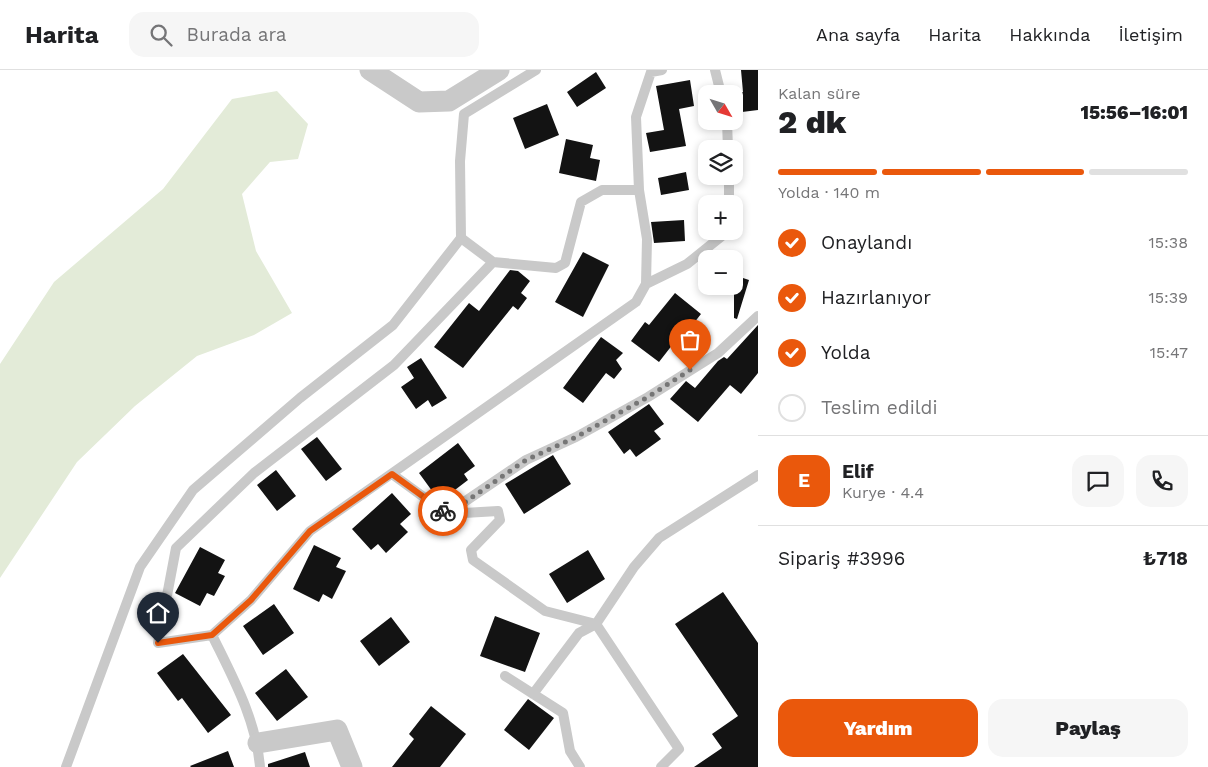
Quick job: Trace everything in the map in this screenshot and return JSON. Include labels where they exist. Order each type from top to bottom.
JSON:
[{"type":"street","points":[[370,70],[419,102],[449,101],[498,70]]},
{"type":"street","points":[[258,743],[337,730],[352,767]]},
{"type":"lane","points":[[66,767],[140,567],[192,490],[300,398],[393,325],[460,238],[460,161],[464,114],[536,70]]},
{"type":"lane","points":[[493,262],[394,365],[254,473],[176,548],[158,643],[212,635],[251,600],[310,531],[636,302],[646,284],[647,239],[638,190],[636,117],[651,72],[662,70]]},
{"type":"lane","points":[[715,70],[719,85]]},
{"type":"lane","points":[[460,238],[493,262],[556,268],[565,263],[581,202],[602,190],[638,190]]},
{"type":"lane","points":[[646,284],[688,264],[717,240]]},
{"type":"lane","points":[[448,514],[526,460],[576,437],[648,397],[710,358],[758,316]]},
{"type":"lane","points":[[392,474],[448,514],[498,511],[500,520],[471,550],[473,560],[545,611],[596,624],[679,748],[661,767]]},
{"type":"lane","points":[[533,694],[578,633],[596,624],[634,567],[659,538],[758,475]]},
{"type":"lane","points":[[212,635],[248,710],[258,743],[260,767]]},
{"type":"lane","points":[[505,676],[563,713],[570,751],[580,767]]},
{"type":"green space","points":[[277,91],[308,124],[298,159],[270,162],[242,194],[256,251],[292,313],[254,335],[197,356],[135,406],[77,462],[0,578],[0,364],[54,282],[163,189],[232,99]]},
{"type":"building","points":[[741,70],[758,70],[758,110],[743,112]]},
{"type":"building","points":[[596,72],[606,88],[577,107],[567,92]]},
{"type":"building","points":[[690,80],[694,106],[679,109],[686,146],[650,152],[646,133],[664,130],[656,86]]},
{"type":"building","points":[[547,104],[559,135],[525,149],[513,118]]},
{"type":"building","points":[[566,139],[593,145],[590,158],[600,160],[596,181],[559,173]]},
{"type":"building","points":[[686,172],[689,190],[661,195],[658,178]]},
{"type":"building","points":[[684,220],[685,241],[654,243],[651,222]]},
{"type":"building","points":[[583,252],[609,265],[583,317],[555,302]]},
{"type":"building","points":[[510,270],[518,271],[530,281],[521,293],[527,298],[518,310],[513,306],[463,368],[434,347],[469,303],[479,311]]},
{"type":"building","points":[[743,278],[749,280],[737,319],[734,318],[734,295],[743,295]]},
{"type":"building","points":[[675,293],[701,314],[690,328],[687,326],[659,362],[631,341],[645,322],[649,325]]},
{"type":"building","points":[[758,325],[758,373],[741,394],[730,385],[698,422],[670,399],[686,381],[695,388],[718,361],[724,357],[727,359]]},
{"type":"building","points":[[601,337],[623,353],[616,360],[622,369],[614,379],[606,373],[583,403],[563,388]]},
{"type":"building","points":[[421,358],[447,398],[432,407],[428,400],[416,409],[401,387],[414,378],[407,367]]},
{"type":"building","points":[[649,404],[664,424],[654,431],[661,439],[636,457],[630,449],[624,454],[608,432]]},
{"type":"building","points":[[317,437],[342,469],[326,481],[301,449]]},
{"type":"building","points":[[458,443],[475,466],[464,474],[468,480],[447,496],[442,490],[435,495],[419,473]]},
{"type":"building","points":[[553,455],[571,484],[524,514],[505,484]]},
{"type":"building","points":[[276,470],[296,496],[277,511],[257,485]]},
{"type":"building","points":[[392,493],[411,514],[400,524],[408,532],[386,553],[378,544],[371,550],[352,529]]},
{"type":"building","points":[[314,545],[341,558],[336,567],[346,571],[332,599],[323,594],[319,602],[293,589]]},
{"type":"building","points":[[200,547],[225,560],[218,573],[225,576],[214,596],[207,593],[200,606],[175,593]]},
{"type":"building","points":[[588,550],[605,579],[567,603],[549,574]]},
{"type":"building","points":[[723,592],[758,643],[758,767],[694,767],[722,748],[712,734],[738,716],[675,624]]},
{"type":"building","points":[[274,604],[294,633],[263,655],[243,626]]},
{"type":"building","points":[[495,616],[540,633],[525,672],[480,656]]},
{"type":"building","points":[[391,617],[410,642],[379,666],[360,641]]},
{"type":"building","points":[[183,654],[231,715],[208,733],[182,698],[178,701],[157,673]]},
{"type":"building","points":[[286,669],[308,697],[277,721],[255,693]]},
{"type":"building","points":[[528,699],[554,718],[529,750],[504,730]]},
{"type":"building","points":[[431,706],[466,734],[440,767],[392,767],[414,739],[409,734]]},
{"type":"building","points":[[228,751],[234,767],[190,766]]},
{"type":"building","points":[[305,752],[310,767],[268,767],[268,764]]},
{"type":"way so far","points":[[443,511],[448,514],[526,460],[576,437],[648,397],[690,370]]},
{"type":"route","points":[[158,643],[212,635],[251,600],[310,531],[392,474],[443,511]]}]
